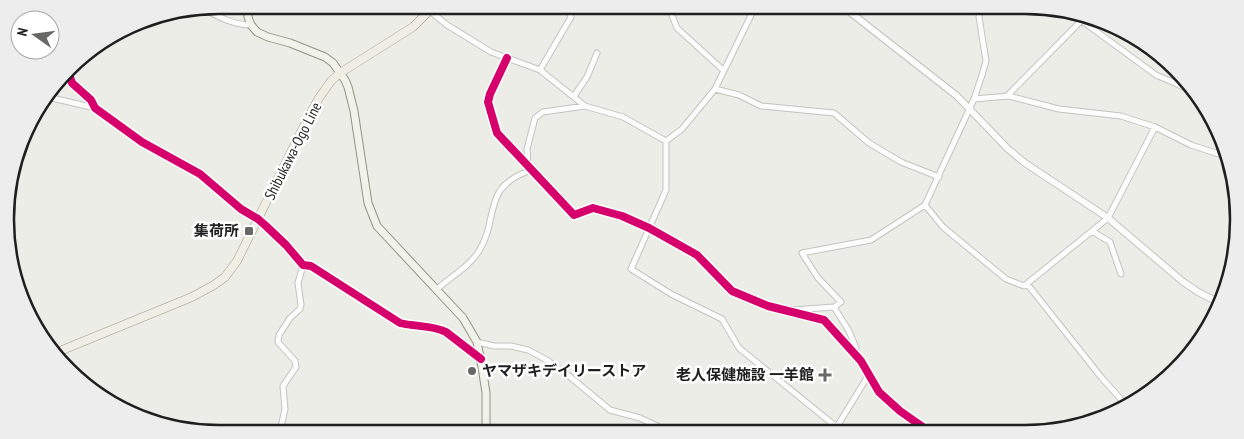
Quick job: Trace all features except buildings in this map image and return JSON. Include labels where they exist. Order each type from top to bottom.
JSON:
[{"type":"main road","points":[[248,14],[251,24],[257,32],[325,57],[333,63],[340,73],[348,87],[351,98],[371,212],[377,226],[464,318],[477,342],[486,393],[486,425]]},
{"type":"main road","name":"Shibukawa-Ogo Line","points":[[61,351],[192,296],[225,277],[237,261],[315,105],[331,81],[340,73],[413,28],[427,14]]},
{"type":"street","points":[[213,14],[244,25],[251,24]]},
{"type":"street","points":[[438,14],[447,25],[491,52],[540,70],[585,106]]},
{"type":"street","points":[[540,70],[571,17],[570,14]]},
{"type":"street","points":[[672,14],[677,28],[723,70]]},
{"type":"street","points":[[666,141],[682,129],[715,88],[751,14]]},
{"type":"street","points":[[853,14],[939,80],[1008,149],[1025,163],[1108,218],[1182,281],[1214,300]]},
{"type":"street","points":[[785,310],[834,307],[841,302],[818,278],[802,252],[871,240],[925,205],[974,99],[986,61],[979,14]]},
{"type":"street","points":[[1007,96],[1080,22]]},
{"type":"street","points":[[1087,24],[1156,75],[1180,85]]},
{"type":"street","points":[[574,96],[587,77],[597,52]]},
{"type":"street","points":[[507,58],[488,102],[497,133],[574,215],[593,208],[622,216],[649,228],[697,255],[732,291],[768,306],[824,320],[861,361],[879,392],[900,411],[920,425]]},
{"type":"street","points":[[70,78],[72,84],[91,100],[95,108]]},
{"type":"street","points":[[715,88],[739,95],[761,106],[834,113],[869,143],[901,162],[939,177]]},
{"type":"street","points":[[974,99],[1007,96],[1059,109],[1121,116],[1155,127],[1191,145],[1219,154]]},
{"type":"street","points":[[53,98],[95,108],[142,142],[200,174],[241,209],[258,219],[286,245],[303,265],[311,266],[400,323],[440,329],[446,332],[481,359]]},
{"type":"street","points":[[436,290],[468,263],[483,244],[498,193],[507,182],[526,172],[528,166],[527,149],[535,118],[543,112],[585,106],[623,117],[666,141]]},
{"type":"street","points":[[925,205],[943,227],[1006,279],[1024,286],[1108,218],[1155,127]]},
{"type":"street","points":[[666,141],[666,190],[632,269],[671,294],[722,319],[739,348],[833,425]]},
{"type":"street","points":[[1092,231],[1110,242],[1121,274]]},
{"type":"street","points":[[281,425],[285,409],[283,386],[296,366],[295,361],[278,342],[279,335],[290,318],[300,309],[298,283],[303,265]]},
{"type":"street","points":[[1028,284],[1101,377],[1122,401]]},
{"type":"street","points":[[834,307],[856,348],[852,351]]},
{"type":"street","points":[[477,342],[528,350],[569,376],[610,410],[640,418],[655,425]]},
{"type":"street","points":[[839,425],[868,376]]},
{"type":"cycle path","points":[[507,58],[488,102],[497,133],[574,215],[593,208],[622,216],[649,228],[697,255],[732,291],[768,306],[824,320],[861,361],[879,392],[900,411],[920,425]]},
{"type":"cycle path","points":[[70,78],[72,83],[91,100],[95,108],[142,142],[200,174],[241,209],[266,226],[303,265],[311,266],[400,323],[435,328],[446,332],[481,359]]},
{"type":"place","name":"集荷所","points":[[249,231]]},
{"type":"place","name":"ヤマザキデイリーストア","points":[[472,371]]},
{"type":"place","name":"老人保健施設 一羊館","points":[[825,375]]}]
